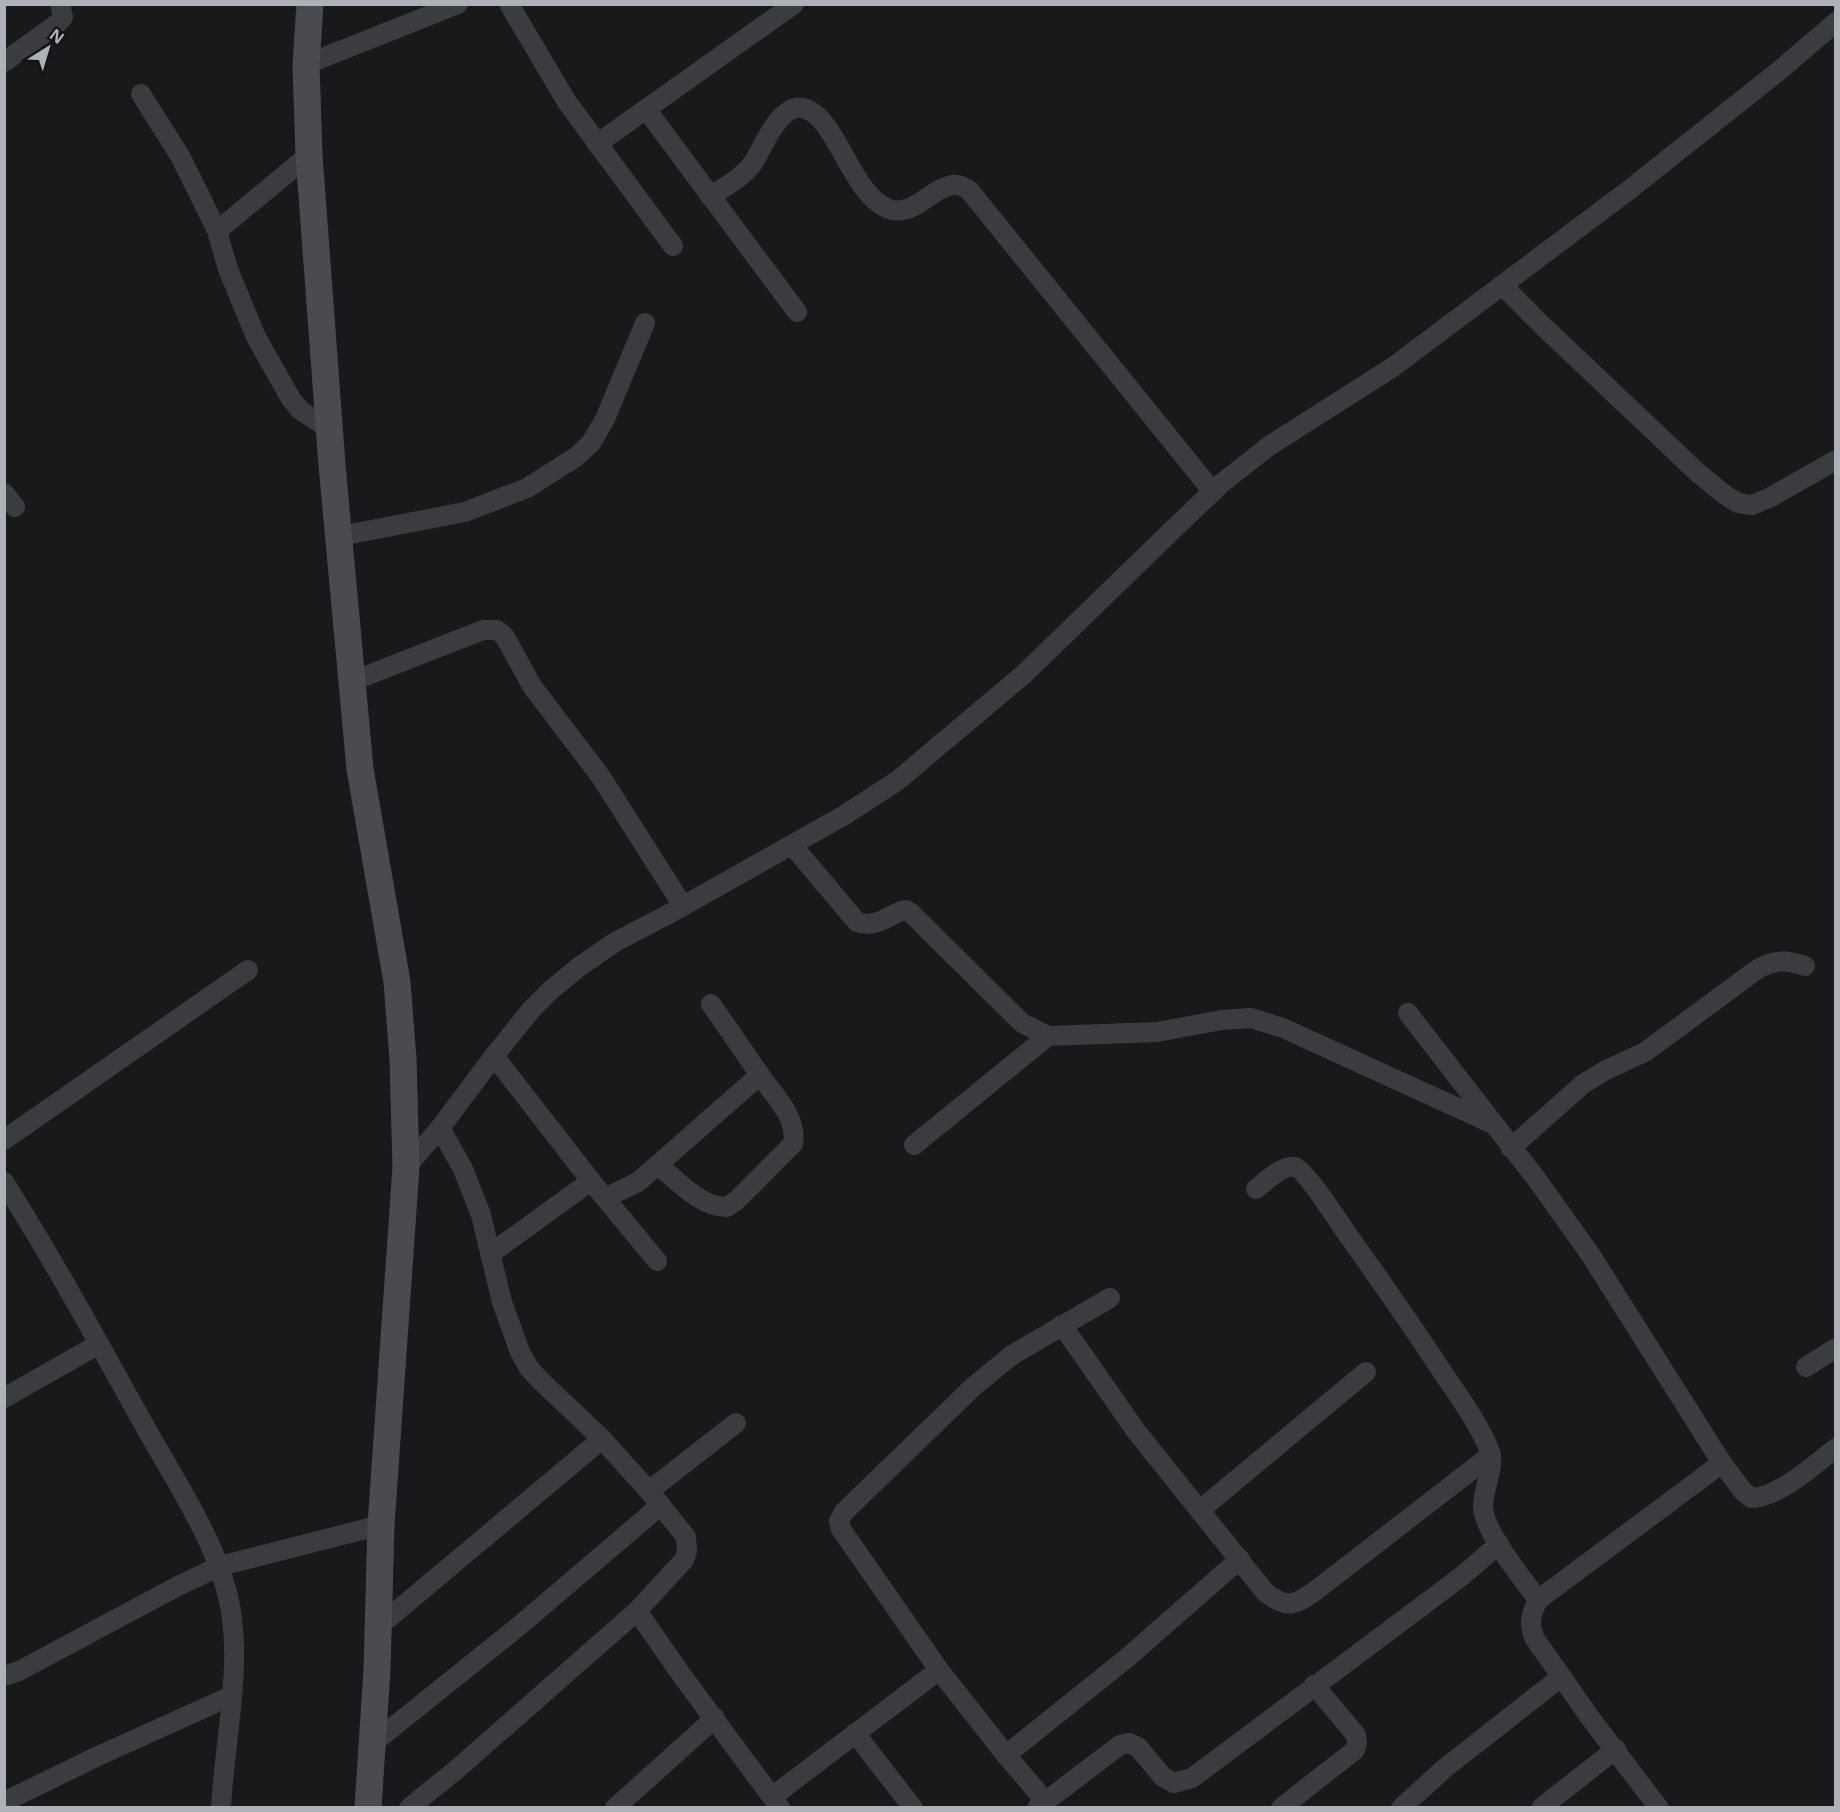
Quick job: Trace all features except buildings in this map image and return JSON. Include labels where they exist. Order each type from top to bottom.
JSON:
[{"type":"street","points":[[4,62],[57,24],[63,17],[60,4]]},
{"type":"street","points":[[310,4],[307,64],[309,155],[329,429],[354,681],[360,769],[397,982],[403,1059],[405,1167],[381,1525],[379,1626],[368,1808]]},
{"type":"street","points":[[307,64],[458,4]]},
{"type":"street","points":[[508,4],[567,102],[674,246]]},
{"type":"street","points":[[597,144],[794,4]]},
{"type":"street","points":[[405,1167],[440,1128],[531,1010],[579,967],[615,942],[843,816],[897,781],[1024,674],[1213,492],[1269,446],[1393,367],[1638,183],[1780,70],[1836,22]]},
{"type":"street","points":[[141,94],[180,156],[217,231],[228,269],[256,338],[291,399],[310,418],[329,429]]},
{"type":"street","points":[[710,196],[740,177],[753,163],[766,137],[782,117],[793,109],[802,108],[814,113],[825,125],[866,191],[890,209],[909,208],[951,185],[969,190],[1213,492]]},
{"type":"street","points":[[646,109],[797,312]]},
{"type":"street","points":[[217,231],[309,155]]},
{"type":"street","points":[[1502,285],[1697,472],[1725,495],[1738,502],[1752,505],[1771,497],[1836,460]]},
{"type":"street","points":[[340,536],[465,512],[527,488],[576,457],[591,443],[605,419],[645,323]]},
{"type":"street","points":[[354,681],[483,630],[497,630],[505,637],[532,686],[601,777],[683,906]]},
{"type":"street","points":[[792,845],[857,922],[865,925],[874,924],[906,910],[1022,1023],[1048,1036],[1158,1032],[1222,1020],[1251,1018],[1283,1028],[1495,1125]]},
{"type":"street","points":[[1511,1148],[1583,1084],[1606,1070],[1645,1052],[1759,968],[1772,962],[1785,960],[1805,966]]},
{"type":"street","points":[[4,1140],[248,970]]},
{"type":"street","points":[[658,1166],[709,1204],[727,1207],[737,1200],[793,1144],[795,1135],[792,1121],[711,1004]]},
{"type":"street","points":[[1408,1013],[1535,1177],[1590,1254],[1722,1463],[1743,1490],[1751,1498],[1763,1498],[1836,1448]]},
{"type":"street","points":[[914,1145],[1048,1036]]},
{"type":"street","points":[[494,1056],[604,1198],[657,1262]]},
{"type":"street","points":[[604,1198],[638,1182],[760,1075]]},
{"type":"street","points":[[409,1808],[456,1770],[637,1611],[684,1560],[687,1551],[686,1537],[655,1498],[602,1439],[529,1368],[520,1352],[502,1302],[481,1215],[463,1169],[440,1128]]},
{"type":"street","points":[[1256,1189],[1286,1168],[1293,1166],[1299,1169],[1330,1209],[1454,1389],[1491,1455],[1483,1512],[1499,1544],[1538,1600]]},
{"type":"street","points":[[490,1254],[591,1181]]},
{"type":"street","points":[[4,1182],[35,1231],[99,1344],[220,1566],[232,1613],[234,1663],[220,1808]]},
{"type":"street","points":[[1110,1298],[1012,1354],[973,1387],[844,1512],[839,1521],[847,1538],[939,1670],[1006,1755],[1041,1804],[1120,1745],[1130,1743],[1138,1747],[1163,1777],[1174,1783],[1192,1778],[1314,1685],[1340,1669],[1499,1544]]},
{"type":"street","points":[[1062,1325],[1136,1431],[1265,1592],[1278,1602],[1289,1605],[1300,1602],[1491,1455]]},
{"type":"street","points":[[4,1398],[99,1344]]},
{"type":"street","points":[[1806,1367],[1836,1348]]},
{"type":"street","points":[[1200,1510],[1366,1372]]},
{"type":"street","points":[[372,1744],[519,1626],[736,1423]]},
{"type":"street","points":[[379,1626],[602,1439]]},
{"type":"street","points":[[1659,1808],[1591,1719],[1535,1639],[1530,1627],[1531,1614],[1538,1600],[1722,1463]]},
{"type":"street","points":[[4,1676],[19,1671],[220,1566],[381,1525]]},
{"type":"street","points":[[1006,1755],[1127,1658],[1240,1559]]},
{"type":"street","points":[[637,1611],[776,1802],[855,1734],[939,1670]]},
{"type":"street","points":[[1401,1808],[1445,1768],[1561,1677]]},
{"type":"street","points":[[1281,1808],[1355,1750],[1357,1743],[1356,1735],[1314,1685]]},
{"type":"street","points":[[4,1802],[98,1756],[231,1696]]},
{"type":"street","points":[[615,1808],[715,1718]]},
{"type":"street","points":[[855,1734],[913,1808]]},
{"type":"street","points":[[1541,1808],[1616,1749]]}]
